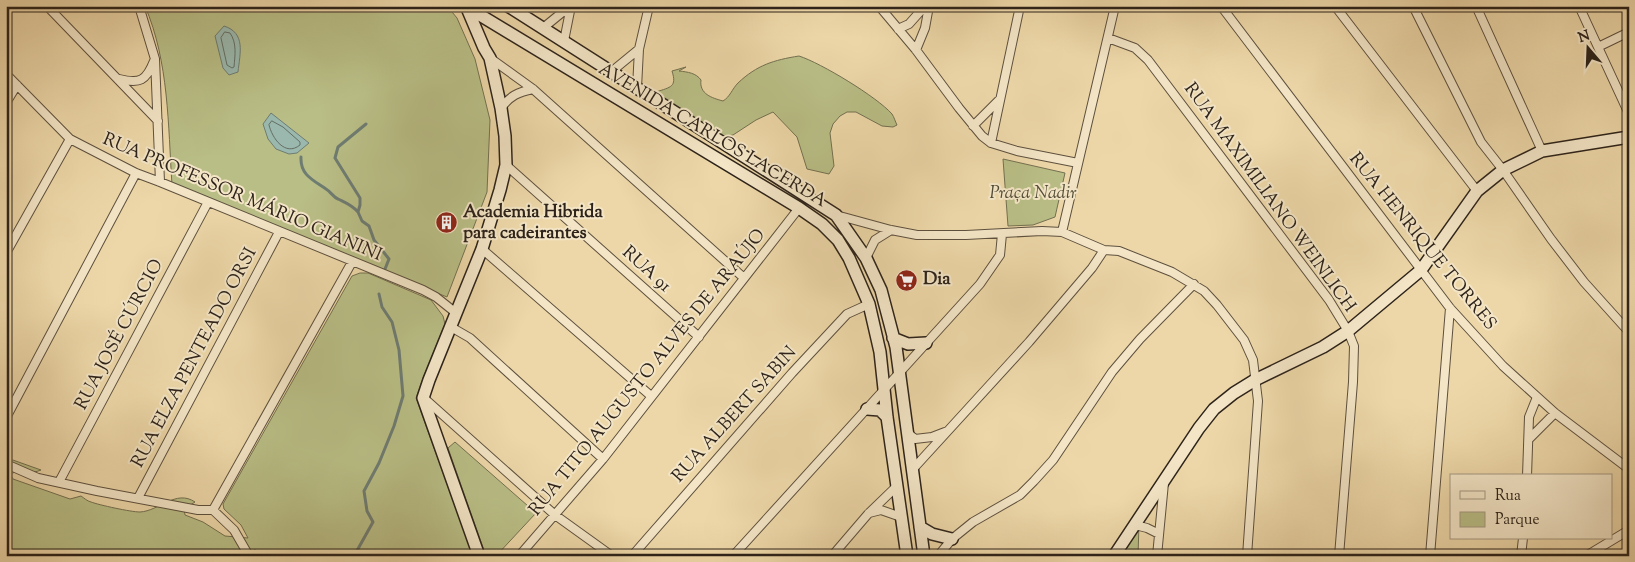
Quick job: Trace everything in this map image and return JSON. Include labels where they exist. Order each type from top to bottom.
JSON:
[{"type":"main road","name":"AVENIDA CARLOS LACERDA","points":[[508,6],[836,215],[866,258],[881,290],[893,338],[899,374],[924,556]]},
{"type":"main road","name":"AVENIDA CARLOS LACERDA","points":[[466,7],[799,208],[822,224],[838,240],[849,258],[869,304],[880,352],[887,417],[907,556]]},
{"type":"main road","points":[[466,7],[490,58],[501,108],[506,165],[482,249],[423,398],[479,556]]},
{"type":"main road","points":[[1114,556],[1199,428],[1214,410],[1234,393],[1255,380],[1348,332],[1421,270],[1477,191],[1503,170],[1542,151],[1629,137]]},
{"type":"main road","points":[[893,338],[908,344],[926,343]]},
{"type":"main road","points":[[867,409],[880,410],[887,417]]},
{"type":"main road","points":[[920,527],[932,534],[952,539]]},
{"type":"street","points":[[47,6],[158,121]]},
{"type":"street","points":[[139,6],[154,60],[160,182]]},
{"type":"street","points":[[543,28],[570,6]]},
{"type":"street","points":[[564,41],[570,6]]},
{"type":"street","points":[[637,88],[639,49],[648,6]]},
{"type":"street","points":[[879,6],[916,50],[973,126],[991,143],[1017,151],[1078,163]]},
{"type":"street","points":[[898,29],[909,24],[927,6]]},
{"type":"street","points":[[916,50],[925,28],[927,6]]},
{"type":"street","points":[[991,143],[1020,6]]},
{"type":"street","points":[[1062,232],[1115,6]]},
{"type":"street","name":"RUA HENRIQUE TORRES","points":[[1221,6],[1450,308],[1503,366],[1537,397],[1555,413],[1629,469]]},
{"type":"street","points":[[1335,6],[1477,191]]},
{"type":"street","points":[[1413,6],[1481,142],[1584,282],[1629,332]]},
{"type":"street","points":[[1476,6],[1542,151]]},
{"type":"street","points":[[1579,6],[1629,114]]},
{"type":"street","points":[[1598,48],[1629,32]]},
{"type":"street","name":"RUA MAXIMILIANO WEINLICH","points":[[1108,38],[1135,48],[1148,60],[1329,300],[1348,332],[1354,346],[1353,382],[1339,556]]},
{"type":"street","points":[[611,72],[639,49]]},
{"type":"street","points":[[490,58],[533,89],[744,278]]},
{"type":"street","points":[[118,79],[133,82],[141,80],[148,75],[154,60]]},
{"type":"street","name":"RUA PROFESSOR MÁRIO GIANINI","points":[[6,74],[70,140],[136,173],[423,290],[436,297],[456,313]]},
{"type":"street","points":[[6,103],[17,85]]},
{"type":"street","points":[[501,108],[508,99],[520,91],[533,89]]},
{"type":"street","points":[[973,126],[1000,99]]},
{"type":"street","points":[[6,253],[70,140]]},
{"type":"street","name":"RUA 91","points":[[506,165],[699,337]]},
{"type":"street","points":[[6,418],[136,173]]},
{"type":"street","name":"RUA JOSÉ CÚRCIO","points":[[59,482],[208,202]]},
{"type":"street","name":"RUA TITO AUGUSTO ALVES DE ARAÚJO","points":[[519,556],[603,459],[799,208]]},
{"type":"street","points":[[836,215],[891,230],[917,234],[1062,232],[1104,250],[1119,251],[1172,272],[1204,291],[1244,340],[1253,360],[1258,401],[1247,556]]},
{"type":"street","points":[[866,258],[875,240],[891,230]]},
{"type":"street","name":"RUA ELZA PENTEADO ORSI","points":[[138,498],[279,232]]},
{"type":"street","points":[[734,556],[980,284],[1000,255],[1002,234]]},
{"type":"street","points":[[482,249],[651,396]]},
{"type":"street","points":[[912,469],[1029,342],[1092,268],[1104,250]]},
{"type":"street","points":[[213,510],[352,262]]},
{"type":"street","points":[[938,556],[952,539],[973,522],[1020,495],[1034,481],[1053,460],[1112,372],[1140,339],[1194,284]]},
{"type":"street","name":"RUA ALBERT SABIN","points":[[632,556],[792,373],[847,314],[869,304]]},
{"type":"street","points":[[1430,556],[1450,308]]},
{"type":"street","points":[[451,327],[470,338],[603,459]]},
{"type":"street","points":[[1527,474],[1529,417],[1537,397]]},
{"type":"street","points":[[423,398],[555,515],[612,556]]},
{"type":"street","points":[[1529,439],[1555,413]]},
{"type":"street","points":[[908,433],[915,440],[947,431]]},
{"type":"street","points":[[6,464],[38,478],[198,510],[213,510],[234,530],[249,556]]},
{"type":"street","points":[[1157,556],[1164,482]]},
{"type":"street","points":[[832,556],[868,514],[897,486]]},
{"type":"street","points":[[868,514],[881,510],[901,517]]},
{"type":"street","points":[[1135,525],[1159,534]]},
{"type":"street","points":[[1586,556],[1629,530]]},
{"type":"street","points":[[1521,556],[1523,540]]},
{"type":"green space","points":[[145,6],[447,6],[457,18],[475,59],[490,120],[487,192],[447,297],[172,185],[163,71],[153,27]]},
{"type":"green space","points":[[799,56],[834,73],[862,90],[892,114],[897,125],[893,127],[882,126],[856,112],[847,112],[840,116],[833,124],[830,133],[834,166],[829,174],[807,169],[797,137],[773,112],[756,120],[733,135],[723,137],[663,100],[656,92],[672,86],[674,80],[672,71],[686,67],[679,71],[689,72],[697,76],[701,80],[702,89],[707,95],[723,101],[738,83],[752,72],[782,59]]},
{"type":"green space","name":"Praça Nadir","points":[[1003,159],[1065,173],[1055,217],[1033,225],[1008,226]]},
{"type":"green space","points":[[368,273],[431,300],[443,316],[445,324],[416,398],[473,556],[258,556],[255,549],[250,556],[6,556],[6,460],[10,459],[41,470],[10,474],[13,479],[70,499],[81,496],[95,503],[140,512],[147,511],[174,499],[188,499],[195,502],[184,509],[185,515],[203,522],[225,536],[248,538],[241,525],[224,509],[223,504],[352,276]]},
{"type":"green space","points":[[455,442],[536,513],[496,556],[486,556],[448,448]]},
{"type":"green space","points":[[1139,524],[1138,556],[1118,556]]},
{"type":"water","points":[[224,26],[236,33],[240,44],[238,72],[229,75],[223,68],[215,36]]},
{"type":"water","points":[[271,113],[309,143],[297,153],[289,154],[276,149],[268,139],[263,124]]},
{"type":"waterway","points":[[366,124],[338,147],[335,158],[360,198],[358,212],[362,221],[369,226],[374,240],[389,259],[385,269]]},
{"type":"waterway","points":[[301,157],[305,173],[312,180],[358,212]]},
{"type":"waterway","points":[[354,556],[373,522],[367,511],[364,491],[379,463],[394,426],[403,396],[399,350],[392,322],[382,307],[379,294]]},
{"type":"place","name":"Academia Hibrida para cadeirantes","points":[[447,223]]},
{"type":"place","name":"Dia","points":[[907,280]]}]
